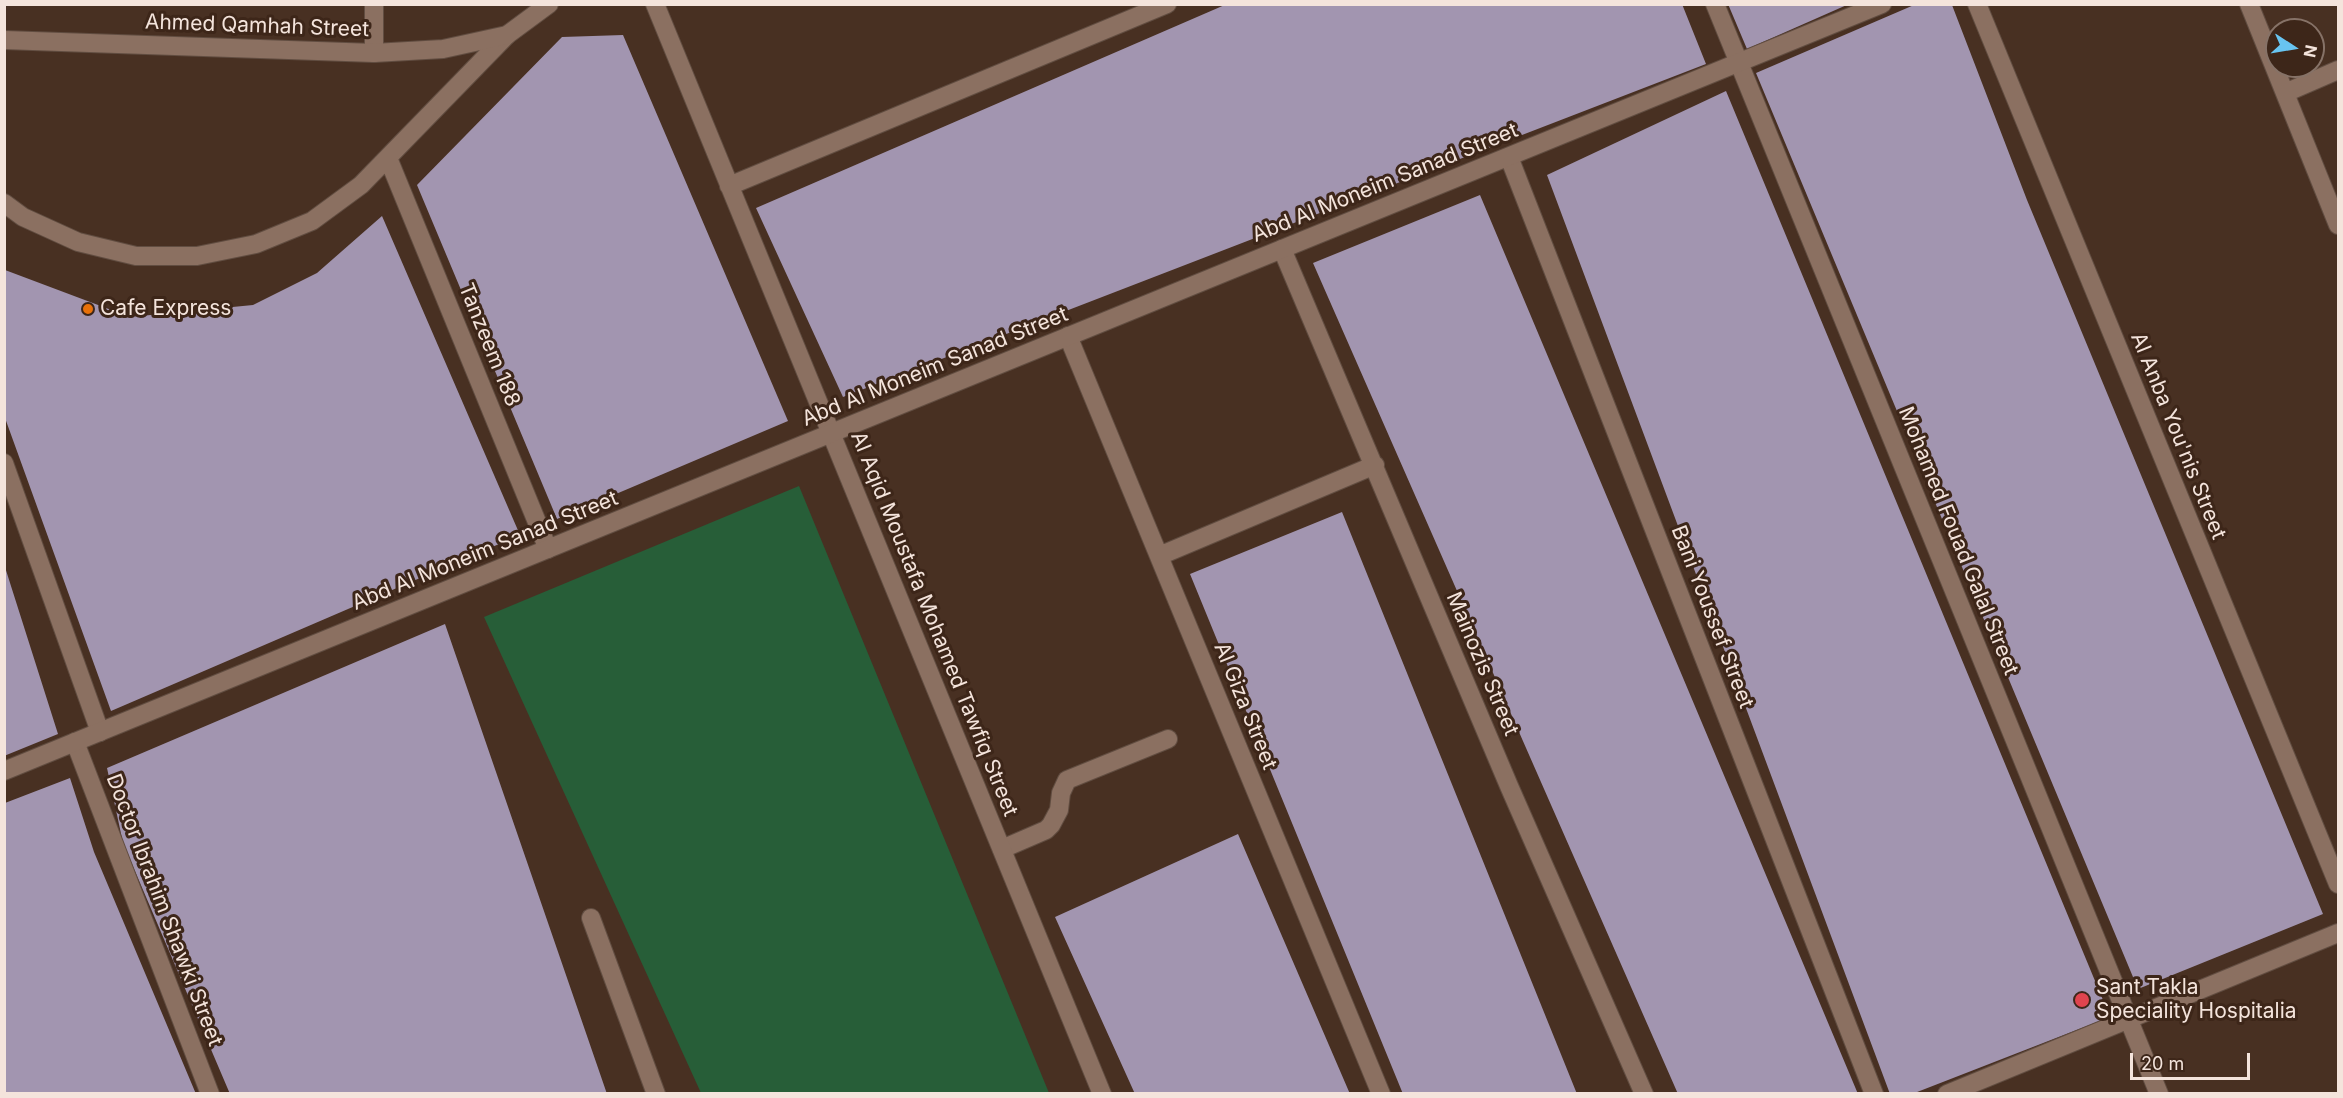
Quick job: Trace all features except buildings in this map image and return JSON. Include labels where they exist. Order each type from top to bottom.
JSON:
[{"type":"street","points":[[374,4],[374,53]]},
{"type":"street","name":"Ahmed Qamhah Street","points":[[4,203],[23,217],[78,242],[136,256],[197,256],[256,244],[312,220],[361,185],[507,35],[549,4]]},
{"type":"street","name":"Al Aqid Moustafa Mohamed Tawfiq Street","points":[[655,4],[1102,1094]]},
{"type":"street","points":[[729,186],[1167,4]]},
{"type":"street","name":"Mohamed Fouad Galal Street","points":[[1715,4],[2160,1094]]},
{"type":"street","name":"Abd Al Moneim Sanad Street","points":[[4,771],[1882,4]]},
{"type":"street","name":"Al Anba You'nis Street","points":[[1977,4],[2338,884]]},
{"type":"street","points":[[2249,4],[2338,225]]},
{"type":"street","name":"Ahmed Qamhah Street","points":[[4,40],[374,53],[443,49],[507,35]]},
{"type":"street","points":[[2284,93],[2338,70]]},
{"type":"street","name":"Bani Youssef Street","points":[[1509,157],[1874,1094]]},
{"type":"street","name":"Tanzeem 188","points":[[387,158],[548,549]]},
{"type":"street","name":"Mainozis Street","points":[[1282,249],[1509,786],[1644,1094]]},
{"type":"street","name":"Al Giza Street","points":[[1068,336],[1381,1094]]},
{"type":"street","points":[[5,464],[100,732]]},
{"type":"street","points":[[1159,556],[1375,465]]},
{"type":"street","points":[[1002,849],[1046,830],[1051,825],[1059,810],[1061,793],[1067,780],[1168,739]]},
{"type":"street","name":"Doctor Ibrahim Shawki Street","points":[[75,742],[210,1094]]},
{"type":"street","points":[[591,918],[656,1094]]},
{"type":"street","points":[[1947,1094],[2338,933]]},
{"type":"green space","points":[[799,486],[1049,1093],[701,1093],[484,617]]},
{"type":"place","name":"Cafe Express","points":[[88,309]]},
{"type":"place","name":"Sant Takla Speciality Hospitalia","points":[[2082,1000]]}]
